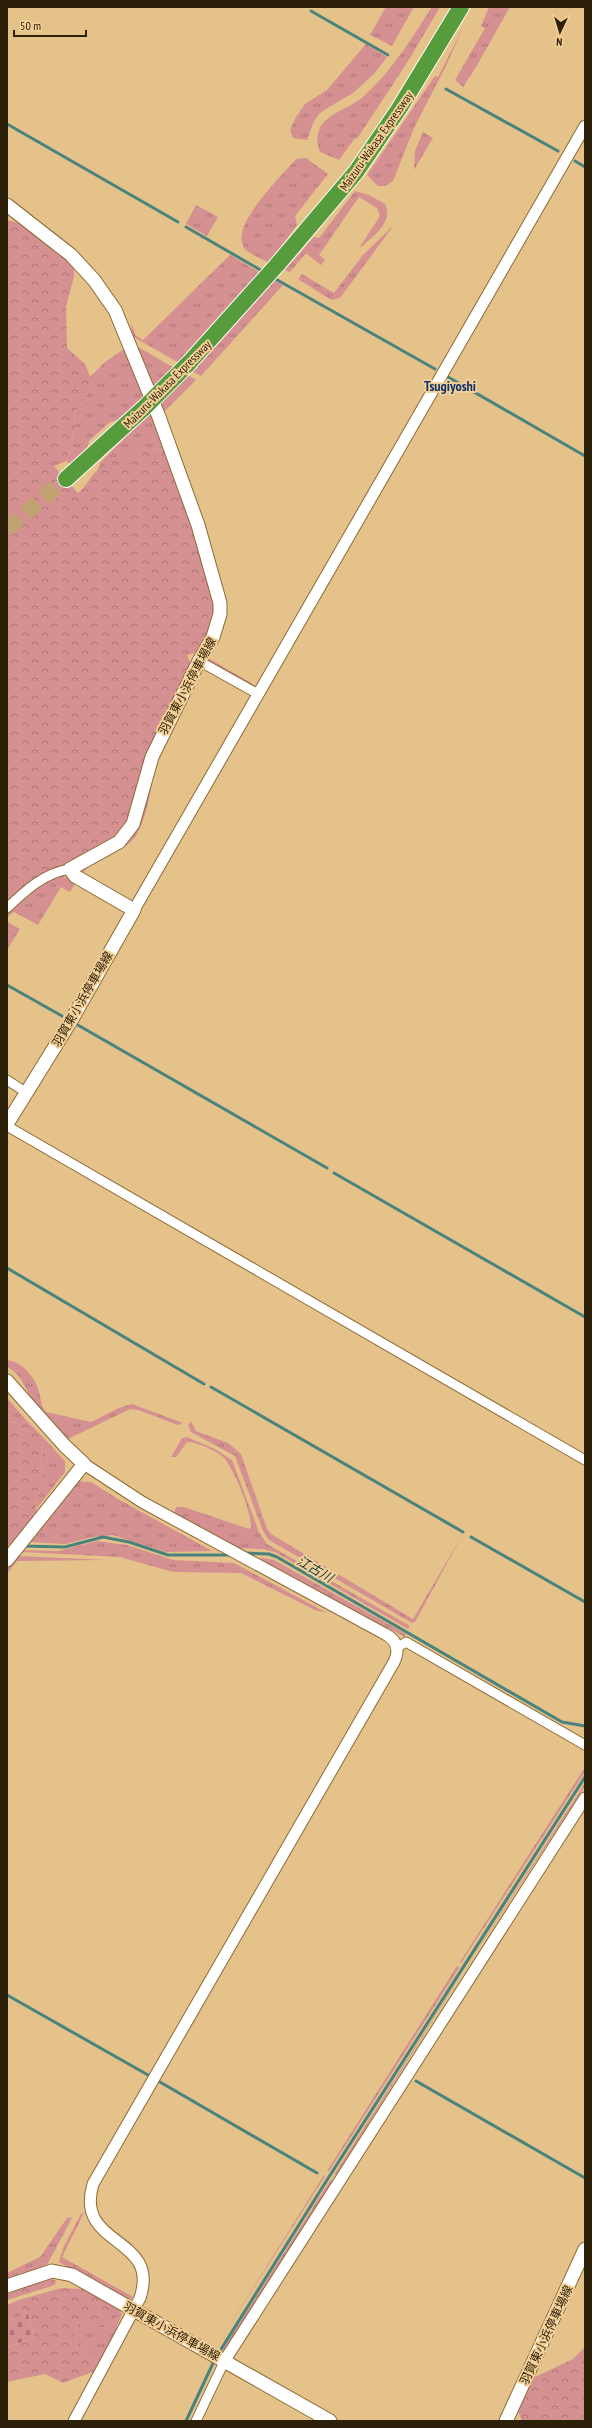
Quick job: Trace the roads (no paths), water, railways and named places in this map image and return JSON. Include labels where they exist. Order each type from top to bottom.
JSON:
[{"type":"highway","name":"Maizuru-Wakasa Expressway","points":[[277,265],[390,106],[451,7]]},
{"type":"highway","name":"Maizuru-Wakasa Expressway","points":[[66,479],[144,408],[189,363],[277,265],[356,172],[399,109],[461,7]]},
{"type":"main road","name":"羽賀東小浜停車場線","points":[[7,205],[59,245],[83,268],[104,293],[123,324],[198,525],[218,590],[220,604],[218,624],[213,637],[199,661],[154,751],[133,824],[119,842],[70,869]]},
{"type":"main road","points":[[70,869],[75,876],[134,910]]},
{"type":"main road","name":"羽賀東小浜停車場線","points":[[7,1125],[134,910]]},
{"type":"main road","points":[[7,1381],[64,1445],[84,1464],[7,1560]]},
{"type":"main road","name":"羽賀東小浜停車場線","points":[[506,2421],[585,2249]]},
{"type":"main road","name":"羽賀東小浜停車場線","points":[[7,2286],[52,2271],[62,2271],[72,2275],[330,2421]]},
{"type":"street","points":[[134,910],[585,126]]},
{"type":"street","points":[[199,661],[258,694]]},
{"type":"street","points":[[7,908],[55,871],[70,869]]},
{"type":"street","points":[[7,1080],[27,1093]]},
{"type":"street","points":[[7,1125],[585,1460]]},
{"type":"street","points":[[74,2421],[134,2310],[143,2290],[141,2266],[132,2252],[103,2231],[94,2218],[90,2205],[93,2184],[394,1662],[397,1648],[394,1640],[386,1634],[118,1488],[84,1464]]},
{"type":"street","points":[[397,1648],[406,1642],[585,1745]]},
{"type":"street","points":[[196,2421],[219,2358],[585,1798]]},
{"type":"waterway","points":[[311,11],[388,55]]},
{"type":"waterway","points":[[446,89],[558,151]]},
{"type":"waterway","points":[[7,124],[178,222]]},
{"type":"waterway","points":[[575,161],[585,167]]},
{"type":"waterway","points":[[186,227],[264,272]]},
{"type":"waterway","points":[[272,277],[435,369]]},
{"type":"waterway","points":[[448,377],[585,456]]},
{"type":"waterway","points":[[7,985],[62,1016]]},
{"type":"waterway","points":[[76,1024],[327,1168]]},
{"type":"waterway","points":[[334,1173],[585,1317]]},
{"type":"waterway","points":[[7,1268],[204,1384]]},
{"type":"waterway","points":[[211,1387],[463,1532]]},
{"type":"waterway","name":"江古川","points":[[23,1546],[65,1547],[103,1537],[129,1542],[168,1555],[231,1555]]},
{"type":"waterway","points":[[471,1537],[585,1602]]},
{"type":"waterway","name":"江古川","points":[[244,1553],[269,1554],[277,1557],[562,1722],[585,1726]]},
{"type":"waterway","points":[[218,2354],[327,2180],[585,1777]]},
{"type":"waterway","points":[[7,1995],[148,2075]]},
{"type":"waterway","points":[[416,2081],[585,2178]]},
{"type":"waterway","points":[[160,2082],[317,2173]]},
{"type":"waterway","points":[[186,2421],[215,2359]]},
{"type":"tunnel","points":[[7,529],[66,479]]},
{"type":"district","name":"Tsugiyoshi","points":[[450,386]]}]
